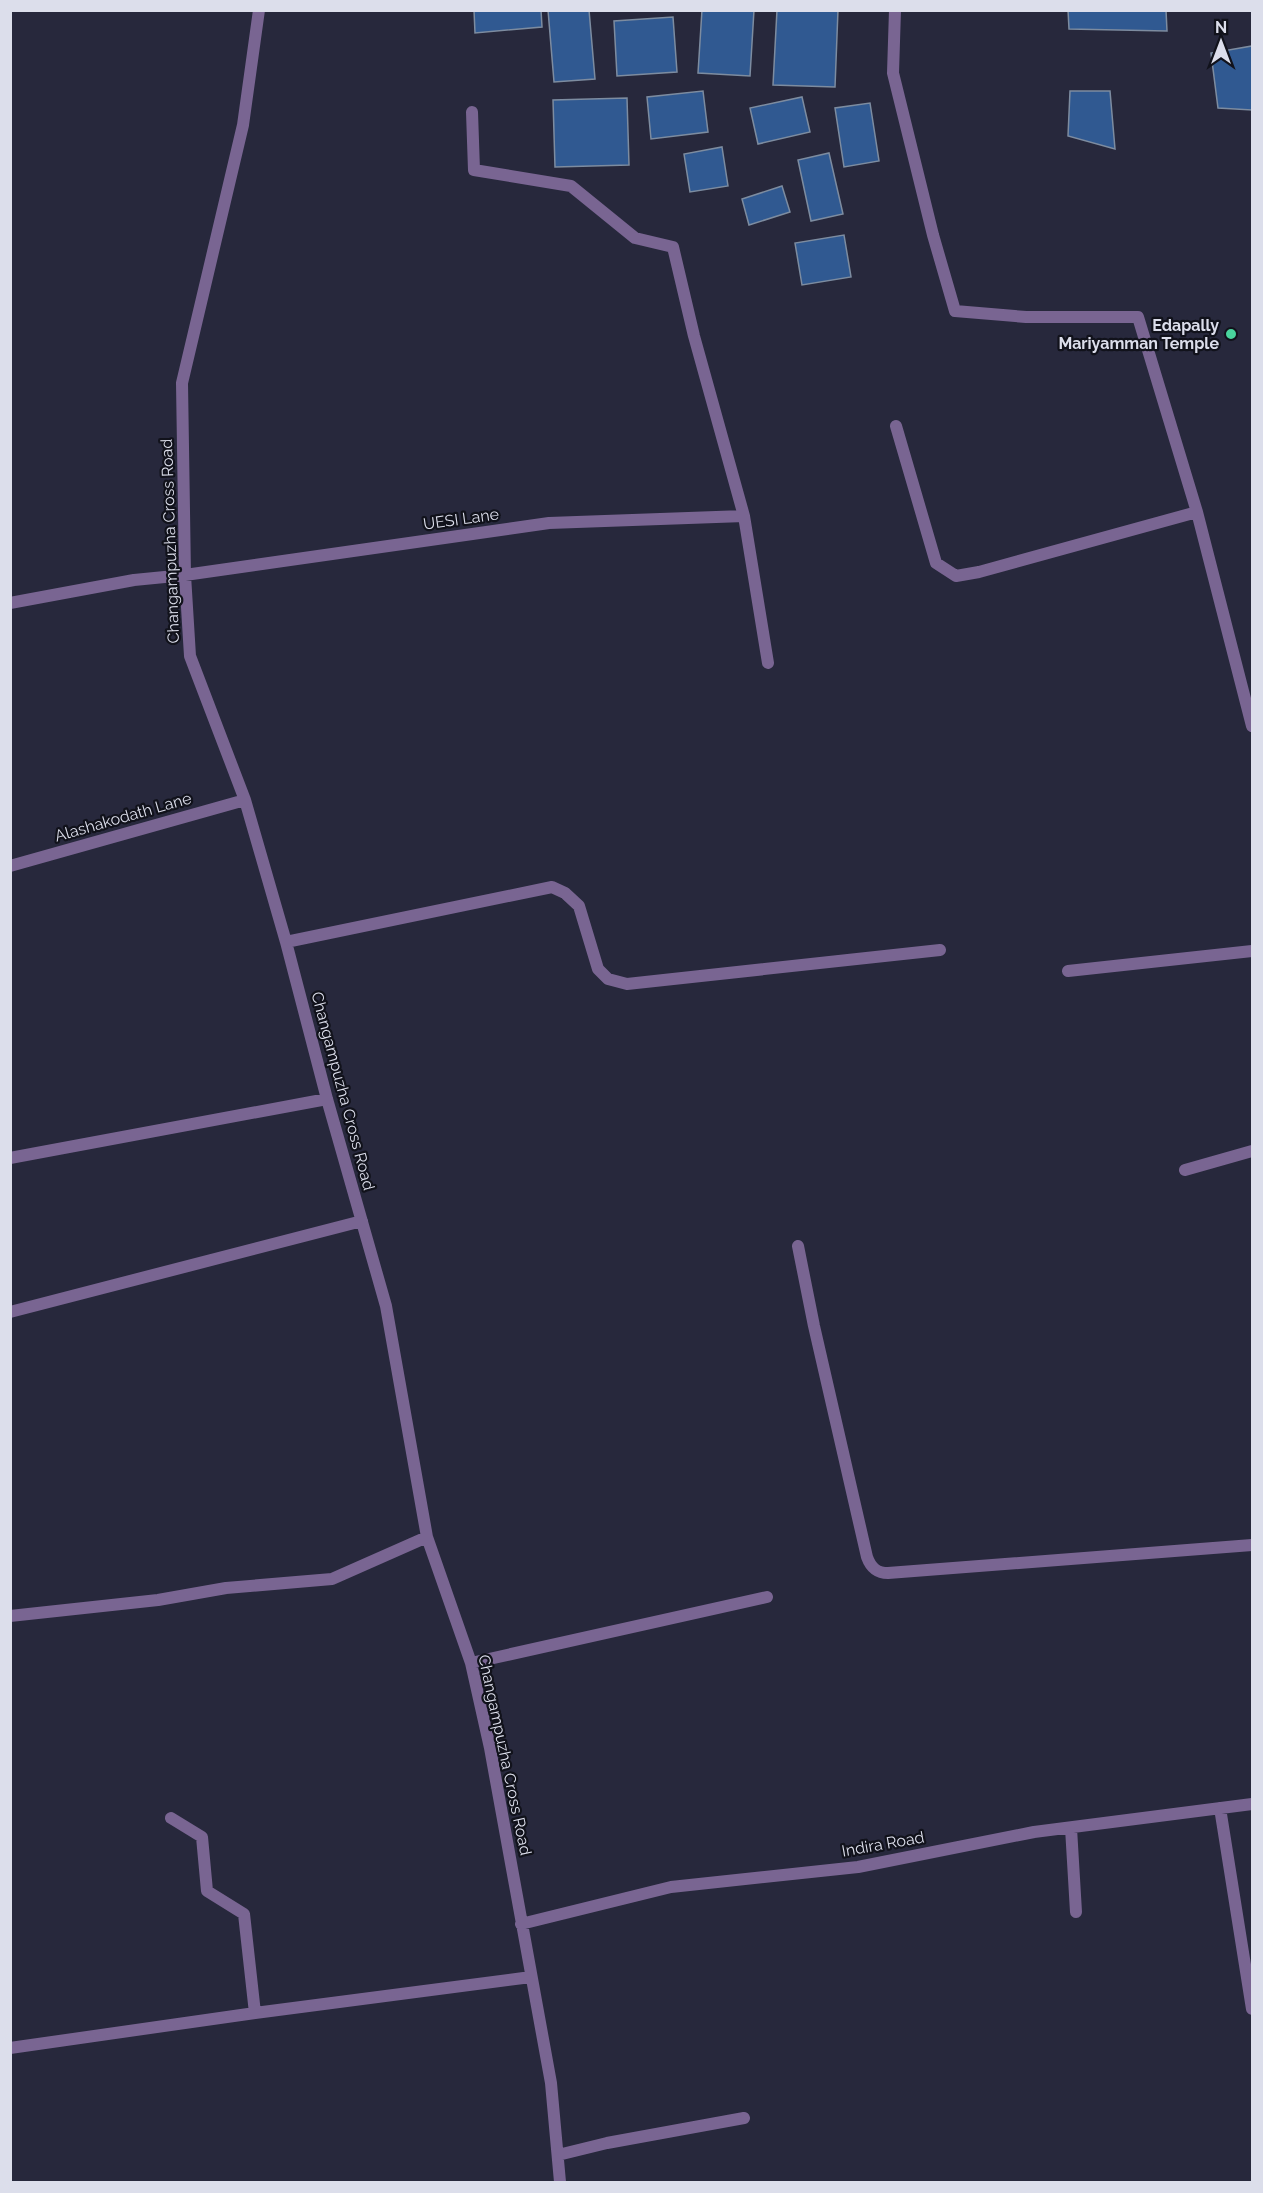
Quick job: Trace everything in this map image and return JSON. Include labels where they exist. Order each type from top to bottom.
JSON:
[{"type":"street","name":"Changampuzha Cross Road","points":[[259,10],[243,125],[182,383],[185,575],[190,656],[245,800],[386,1306],[427,1537],[471,1663],[490,1748],[551,2083],[560,2182]]},
{"type":"street","points":[[895,10],[893,73],[933,235],[955,311],[1026,317],[1138,317],[1197,512],[1252,726]]},
{"type":"street","points":[[472,112],[474,170],[571,186],[635,238],[674,247],[694,336],[744,516],[768,663]]},
{"type":"street","points":[[896,426],[936,563],[956,576],[1197,512]]},
{"type":"street","name":"UESI Lane","points":[[10,603],[134,580],[185,575],[549,523],[744,516]]},
{"type":"street","name":"Alashakodath Lane","points":[[10,866],[245,800]]},
{"type":"street","points":[[286,942],[552,887],[566,893],[579,906],[598,969],[608,979],[627,984],[940,950]]},
{"type":"street","points":[[1068,971],[1252,951]]},
{"type":"street","points":[[10,1158],[327,1099]]},
{"type":"street","points":[[1185,1170],[1252,1151]]},
{"type":"street","points":[[10,1312],[362,1221]]},
{"type":"street","points":[[798,1246],[869,1564],[880,1573],[1252,1545]]},
{"type":"street","points":[[10,1616],[158,1600],[226,1588],[332,1579],[427,1537]]},
{"type":"street","points":[[471,1663],[767,1597]]},
{"type":"street","name":"Indira Road","points":[[521,1924],[671,1887],[858,1867],[1034,1832],[1252,1804]]},
{"type":"street","points":[[1220,1808],[1252,2009]]},
{"type":"street","points":[[171,1818],[202,1837],[207,1891],[244,1914],[255,2013]]},
{"type":"street","points":[[1071,1827],[1076,1912]]},
{"type":"street","points":[[10,2048],[531,1977]]},
{"type":"street","points":[[558,2155],[607,2143],[744,2118]]},
{"type":"building","points":[[474,10],[541,10],[542,27],[475,33]]},
{"type":"building","points":[[548,10],[589,10],[595,79],[554,82]]},
{"type":"building","points":[[702,10],[754,10],[750,76],[698,73]]},
{"type":"building","points":[[777,10],[838,10],[835,87],[773,85]]},
{"type":"building","points":[[1068,10],[1166,10],[1167,31],[1069,29]]},
{"type":"building","points":[[673,17],[677,72],[617,76],[614,21]]},
{"type":"building","points":[[1252,46],[1252,110],[1218,108],[1211,53]]},
{"type":"building","points":[[703,91],[708,132],[651,139],[647,97]]},
{"type":"building","points":[[1070,91],[1110,91],[1115,149],[1068,136]]},
{"type":"building","points":[[802,97],[810,132],[758,144],[750,108]]},
{"type":"building","points":[[627,98],[629,165],[555,167],[553,100]]},
{"type":"building","points":[[870,103],[879,161],[844,167],[835,108]]},
{"type":"building","points":[[722,147],[728,186],[690,192],[684,154]]},
{"type":"building","points":[[829,153],[843,214],[811,221],[798,160]]},
{"type":"building","points":[[782,186],[790,212],[749,225],[742,199]]},
{"type":"building","points":[[844,235],[851,277],[802,285],[795,243]]},
{"type":"place","name":"Edapally Mariyamman Temple","points":[[1231,334]]}]
